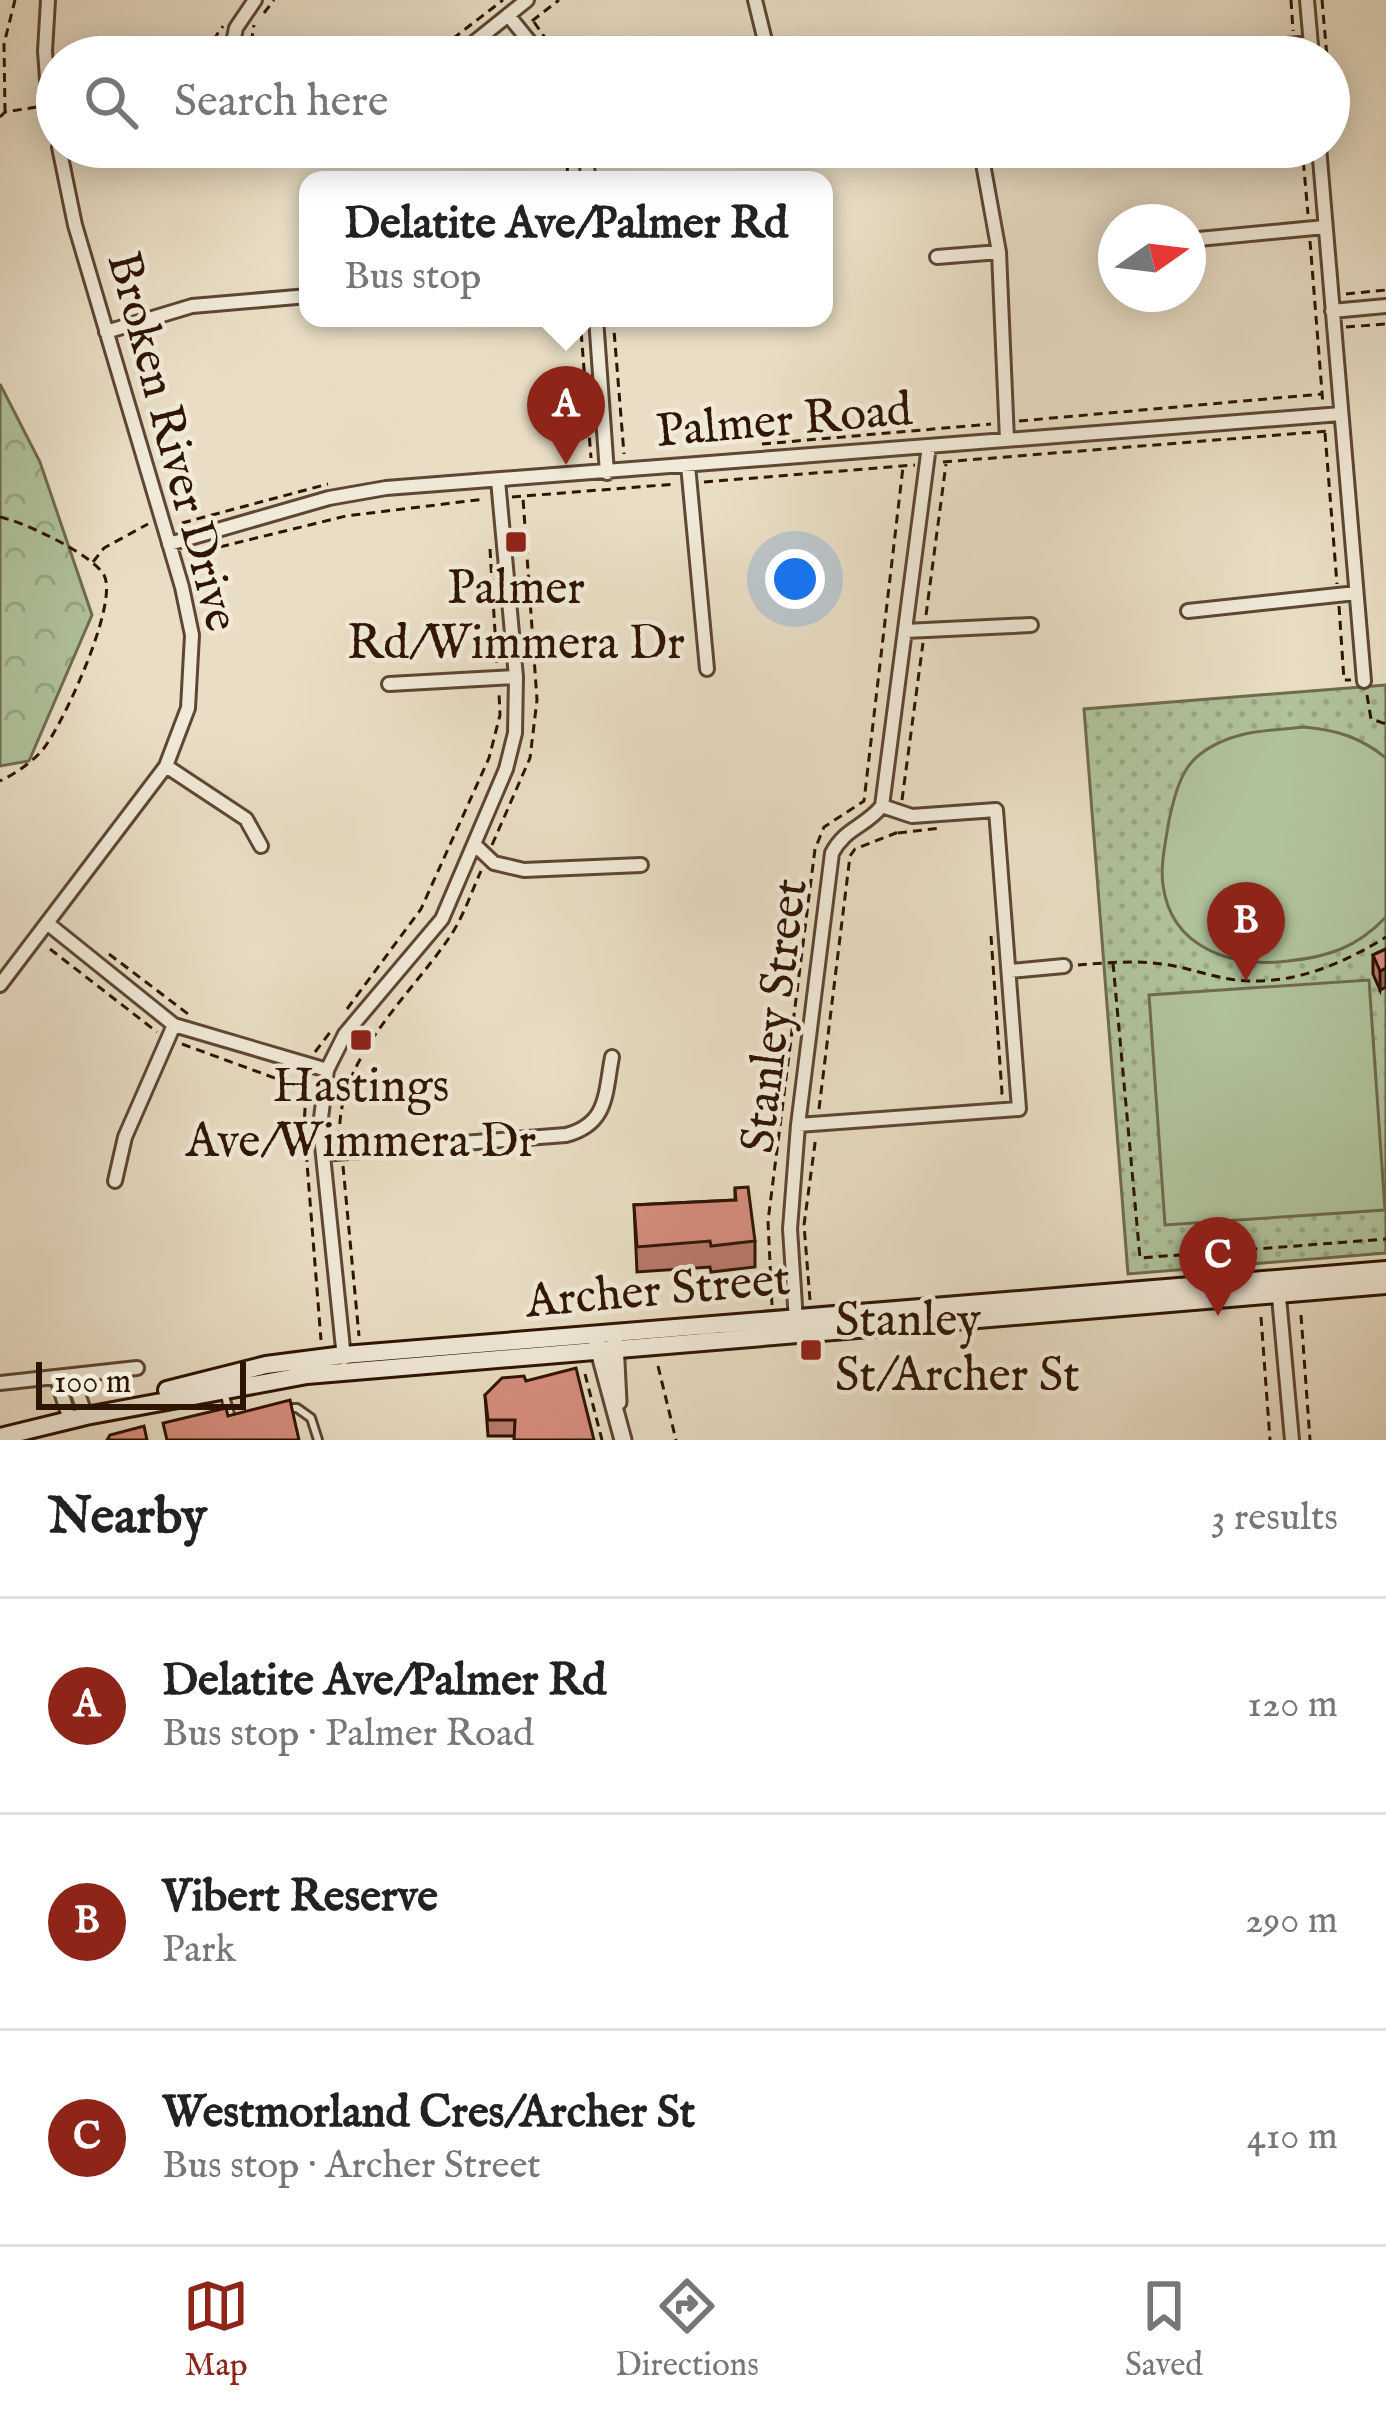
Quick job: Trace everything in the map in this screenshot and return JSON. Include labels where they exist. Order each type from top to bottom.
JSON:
[{"type":"main road","name":"Archer Street","points":[[0,1437],[245,1377],[345,1363],[1380,1278]]},
{"type":"street","points":[[45,36],[48,0]]},
{"type":"street","points":[[234,36],[255,0]]},
{"type":"street","points":[[482,36],[527,0]]},
{"type":"street","points":[[755,0],[764,36]]},
{"type":"street","points":[[1307,0],[1310,36]]},
{"type":"street","points":[[508,15],[525,36]]},
{"type":"street","name":"Broken River Drive","points":[[0,985],[166,766],[188,708],[194,658],[188,611],[75,225],[63,168]]},
{"type":"street","points":[[984,168],[999,252],[1006,440]]},
{"type":"street","points":[[1321,168],[1364,681]]},
{"type":"street","points":[[1206,238],[1325,227]]},
{"type":"street","points":[[937,257],[999,252]]},
{"type":"street","points":[[106,332],[192,306],[299,297]]},
{"type":"street","points":[[1332,311],[1386,306]]},
{"type":"street","points":[[597,327],[607,473]]},
{"type":"street","name":"Palmer Road","points":[[169,544],[328,498],[386,488],[1341,414]]},
{"type":"street","points":[[798,1125],[1019,1109],[996,810],[912,816],[882,806],[928,446]]},
{"type":"street","points":[[688,465],[707,669]]},
{"type":"street","points":[[345,1363],[320,1126],[327,1070],[345,1034],[442,919],[506,769],[515,733],[516,677],[498,480]]},
{"type":"street","points":[[1188,611],[1356,593]]},
{"type":"street","points":[[905,631],[1030,626]]},
{"type":"street","points":[[389,684],[516,677]]},
{"type":"street","points":[[166,766],[246,819],[261,846]]},
{"type":"street","name":"Stanley Street","points":[[797,1326],[790,1229],[832,853],[841,836],[871,820],[882,806]]},
{"type":"street","points":[[474,844],[494,863],[524,870],[641,865]]},
{"type":"street","points":[[47,923],[174,1025],[327,1070]]},
{"type":"street","points":[[1010,971],[1064,966]]},
{"type":"street","points":[[116,1181],[125,1137],[174,1025]]},
{"type":"street","points":[[323,1154],[587,1130],[601,1112],[612,1057]]},
{"type":"street","points":[[1278,1286],[1292,1440]]},
{"type":"street","points":[[606,1344],[621,1432]]},
{"type":"street","points":[[0,1382],[136,1368]]},
{"type":"street","points":[[64,1378],[78,1418]]},
{"type":"lane","points":[[224,1384],[231,1418]]},
{"type":"lane","points":[[278,1408],[297,1408],[309,1415],[318,1440]]},
{"type":"lane","points":[[213,1422],[246,1414]]},
{"type":"path","points":[[15,0],[3,32],[2,115],[36,108]]},
{"type":"path","points":[[252,36],[254,25],[274,0]]},
{"type":"path","points":[[456,36],[503,0]]},
{"type":"path","points":[[1291,0],[1293,36]]},
{"type":"path","points":[[1322,0],[1325,36]]},
{"type":"path","points":[[1344,294],[1386,290]]},
{"type":"path","points":[[1346,327],[1386,324]]},
{"type":"path","points":[[581,327],[591,460]]},
{"type":"path","points":[[614,327],[625,457]]},
{"type":"path","points":[[191,554],[346,516],[500,498],[1342,430]]},
{"type":"path","points":[[896,833],[946,462]]},
{"type":"path","points":[[0,517],[26,522],[92,563],[105,577],[107,596],[95,640],[65,712],[43,750],[0,781]]},
{"type":"path","points":[[92,563],[119,538],[162,520]]},
{"type":"path","points":[[321,1340],[304,1089],[314,1054],[421,909],[489,758],[500,716],[490,544]]},
{"type":"path","points":[[1364,681],[1371,719],[1386,724]]},
{"type":"path","points":[[810,1302],[804,1225],[850,856],[855,848],[896,833],[959,826]]},
{"type":"path","points":[[991,932],[1002,1093],[993,1099]]},
{"type":"path","points":[[1064,966],[1163,964],[1241,980],[1270,980],[1329,968],[1386,937]]},
{"type":"path","points":[[106,952],[196,1020]]},
{"type":"path","points":[[1114,963],[1140,1258],[1386,1239]]},
{"type":"path","points":[[1301,1315],[1310,1440]]},
{"type":"path","points":[[1261,1317],[1270,1440]]},
{"type":"path","points":[[658,1366],[676,1440]]},
{"type":"path","points":[[585,1374],[602,1440]]},
{"type":"green space","points":[[0,384],[40,462],[92,615],[29,761],[0,766]]},
{"type":"green space","points":[[1386,685],[1386,1253],[1128,1274],[1084,709]]},
{"type":"green space","points":[[1304,727],[1348,736],[1386,758],[1386,917],[1353,943],[1317,957],[1267,962],[1226,957],[1191,939],[1168,907],[1162,869],[1176,794],[1187,768],[1211,747],[1249,733]]},
{"type":"green space","points":[[1369,980],[1385,1210],[1165,1225],[1149,995]]},
{"type":"building","points":[[1386,949],[1386,968],[1380,971],[1373,955]]},
{"type":"building","points":[[748,1187],[755,1241],[637,1247],[634,1205],[736,1200],[735,1188]]},
{"type":"building","points":[[576,1368],[594,1440],[514,1440],[515,1420],[488,1420],[485,1395],[502,1378],[524,1376],[526,1381]]},
{"type":"building","points":[[290,1400],[299,1440],[167,1440],[163,1423],[226,1408],[228,1416]]},
{"type":"building","points":[[144,1426],[147,1440],[107,1440],[110,1435]]},
{"type":"place","name":"Delatite Ave/Palmer Rd","points":[[566,465]]},
{"type":"place","name":"Palmer Rd/Wimmera Dr","points":[[516,542]]},
{"type":"place","name":"Vibert Reserve","points":[[1246,981]]},
{"type":"place","name":"Hastings Ave/Wimmera Dr","points":[[361,1040]]},
{"type":"place","name":"Westmorland Cres/Archer St","points":[[1218,1316]]},
{"type":"place","name":"Stanley St/Archer St","points":[[811,1350]]}]
